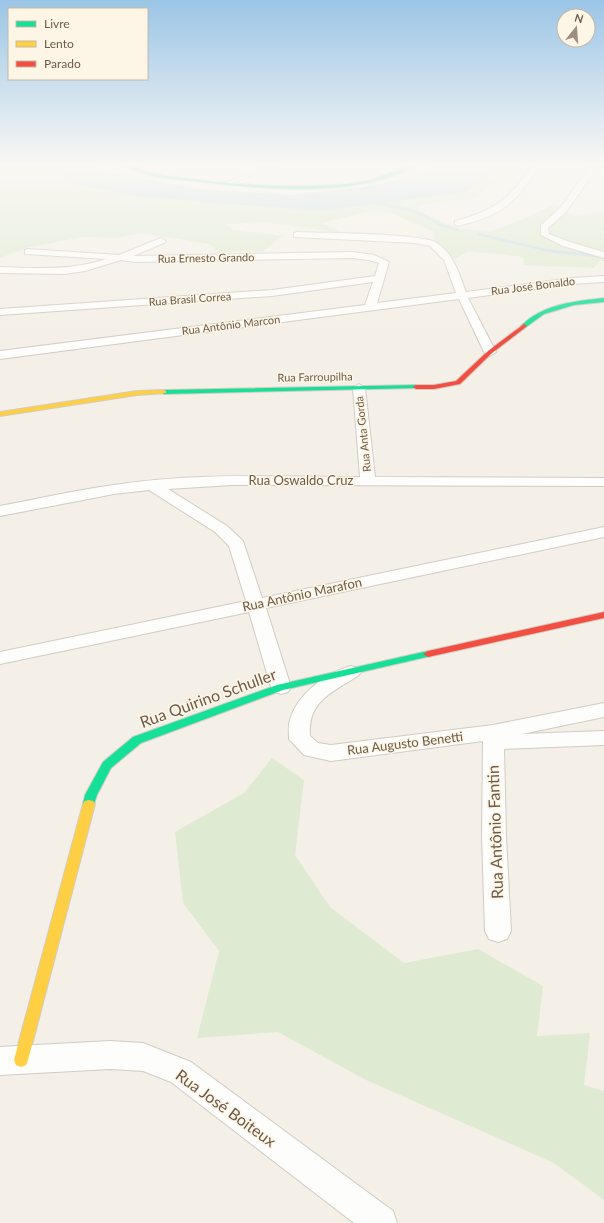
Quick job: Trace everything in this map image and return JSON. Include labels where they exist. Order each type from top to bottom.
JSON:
[{"type":"street","points":[[458,223],[462,222]]},
{"type":"street","points":[[544,227],[550,222]]},
{"type":"street","points":[[544,227],[559,234],[584,240]]},
{"type":"street","points":[[544,227],[546,235],[556,241],[604,255]]},
{"type":"street","points":[[297,235],[427,242],[433,244],[448,259],[462,295],[490,352]]},
{"type":"street","points":[[0,270],[74,270],[117,258],[161,241]]},
{"type":"street","name":"Rua Ernesto Grando","points":[[28,252],[94,255],[117,258],[204,259],[352,255],[371,257],[384,262],[370,307]]},
{"type":"street","name":"Rua Brasil Correa","points":[[0,312],[265,293],[380,278]]},
{"type":"street","name":"Rua José Bonaldo","points":[[462,295],[572,281],[604,279]]},
{"type":"street","name":"Rua Antônio Marcon","points":[[0,355],[462,295]]},
{"type":"street","name":"Rua Farroupilha","points":[[0,414],[137,393],[434,387],[458,383],[490,352],[542,312],[572,303],[604,300]]},
{"type":"street","name":"Rua Anta Gorda","points":[[359,388],[368,480]]},
{"type":"street","name":"Rua Oswaldo Cruz","points":[[0,511],[114,489],[152,485],[232,481],[604,481]]},
{"type":"street","points":[[152,485],[221,529],[237,544],[257,604],[281,687]]},
{"type":"street","name":"Rua Antônio Marafon","points":[[0,658],[604,532]]},
{"type":"street","name":"Rua Quirino Schuller","points":[[11,1060],[90,795],[107,765],[137,740],[281,687],[604,615]]},
{"type":"street","name":"Rua Augusto Benetti","points":[[352,672],[324,688],[307,703],[299,721],[300,739],[312,750],[331,753],[493,737],[604,710]]},
{"type":"street","points":[[493,737],[604,738]]},
{"type":"street","name":"Rua Antônio Fantin","points":[[493,737],[494,836],[498,932]]},
{"type":"street","name":"Rua José Boiteux","points":[[11,1060],[110,1055],[143,1057],[181,1072],[381,1223]]},
{"type":"green space","points":[[0,222],[264,222],[225,224],[233,230],[283,236],[263,251],[217,252],[210,244],[141,233],[115,238],[82,237],[26,248],[0,258]]},
{"type":"green space","points":[[266,222],[326,222],[322,223],[343,233]]},
{"type":"green space","points":[[411,222],[443,222],[458,229],[491,231],[515,222],[604,222],[604,231],[601,232],[604,234],[604,261],[599,261],[594,268],[524,265],[523,257],[469,251],[455,259],[435,243],[434,232]]},
{"type":"green space","points":[[272,758],[304,780],[295,855],[330,907],[404,963],[478,949],[543,986],[537,1036],[590,1033],[584,1085],[604,1091],[604,1200],[554,1163],[366,1080],[278,1032],[197,1038],[219,951],[183,903],[175,832],[244,793]]},
{"type":"waterway","points":[[435,222],[440,225],[459,230]]},
{"type":"waterway","points":[[478,234],[558,252]]},
{"type":"waterway","points":[[551,251],[558,252]]},
{"type":"waterway","points":[[558,252],[599,256]]},
{"type":"traffic: fast","points":[[524,326],[542,313],[573,303],[604,300]]},
{"type":"traffic: fast","points":[[164,392],[416,387]]},
{"type":"traffic: fast","points":[[89,804],[91,795],[107,765],[137,740],[281,687],[428,654]]},
{"type":"traffic: slow","points":[[0,414],[137,393],[164,392]]},
{"type":"traffic: slow","points":[[21,1060],[89,804]]},
{"type":"traffic: jam","points":[[416,387],[434,387],[458,383],[490,352],[524,326]]},
{"type":"traffic: jam","points":[[428,654],[604,615]]}]
